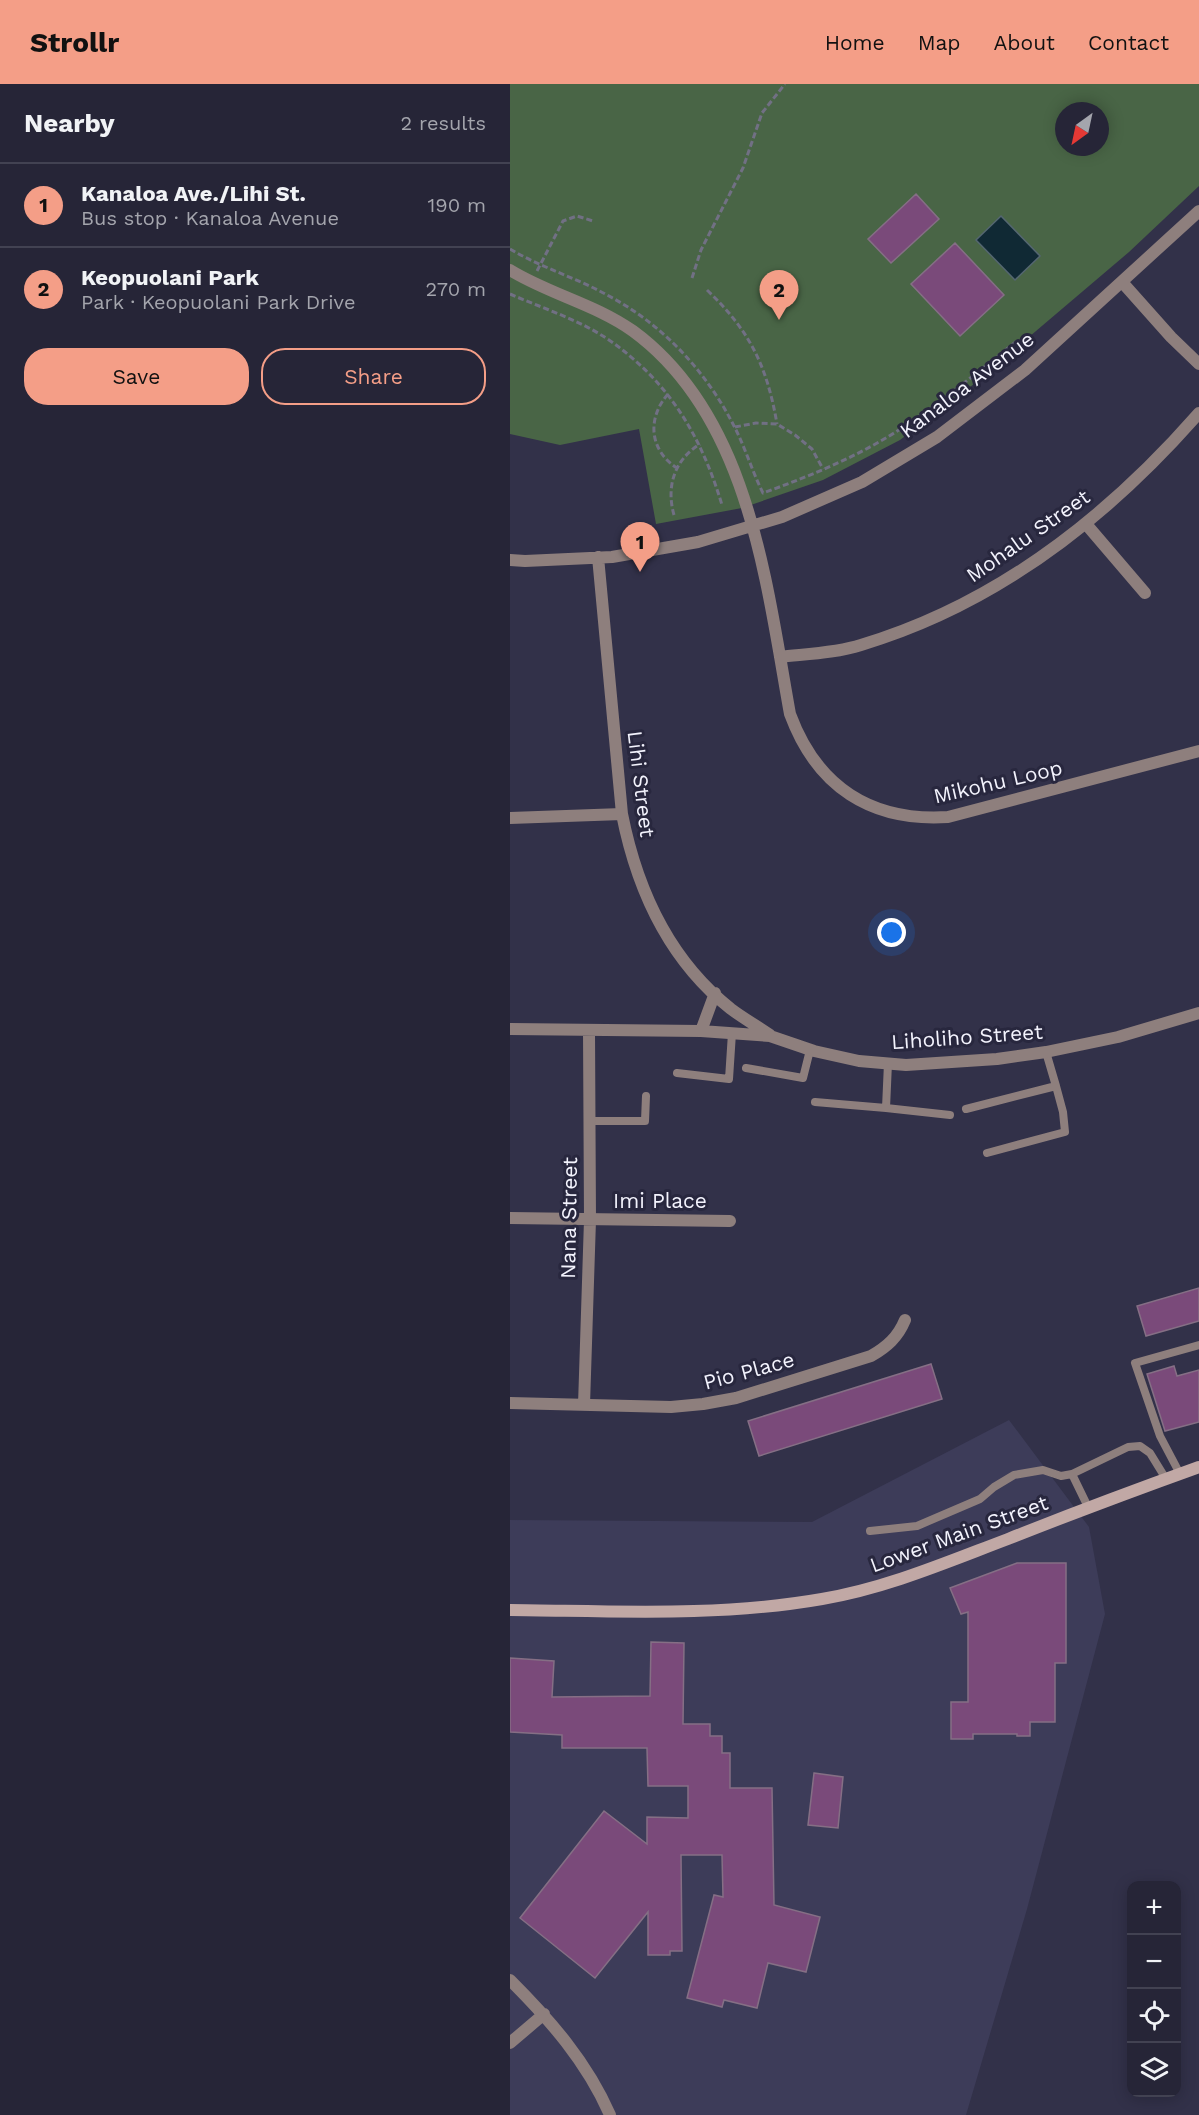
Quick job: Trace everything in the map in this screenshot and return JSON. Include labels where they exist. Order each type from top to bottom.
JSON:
[{"type":"street","name":"Kanaloa Avenue","points":[[510,560],[598,557],[698,542],[782,517],[862,482],[937,437],[1024,370],[1199,212]]},
{"type":"street","name":"Mikohu Loop","points":[[510,270],[598,310],[632,331],[663,356],[690,387],[712,420],[729,457],[753,525],[790,714],[809,755],[840,788],[880,810],[903,816],[948,817],[1199,751]]},
{"type":"street","points":[[1122,282],[1171,338],[1199,364]]},
{"type":"street","name":"Mohalu Street","points":[[780,657],[859,646],[932,620],[1001,584],[1086,524],[1163,454],[1199,413]]},
{"type":"street","points":[[1086,524],[1145,593]]},
{"type":"street","name":"Lihi Street","points":[[598,557],[622,814],[628,846],[644,892],[666,936],[695,974],[730,1008],[770,1036]]},
{"type":"street","points":[[510,818],[622,814]]},
{"type":"street","points":[[701,1031],[715,993]]},
{"type":"street","name":"Liholiho Street","points":[[510,1029],[701,1031],[770,1036],[810,1050],[859,1061],[906,1065],[997,1059],[1046,1052],[1118,1037],[1199,1013]]},
{"type":"street","name":"Nana Street","points":[[584,1405],[590,1220],[589,1031]]},
{"type":"street","name":"Imi Place","points":[[510,1218],[730,1221]]},
{"type":"street","name":"Pio Place","points":[[510,1403],[671,1407],[735,1398],[871,1356],[895,1338],[905,1320]]},
{"type":"street","name":"Lower Main Street","points":[[510,1611],[720,1611],[823,1599],[925,1571],[1088,1507],[1199,1467]]},
{"type":"street","points":[[510,1980],[544,2014],[581,2061],[610,2115]]},
{"type":"street","points":[[510,2043],[544,2014]]},
{"type":"lane","points":[[677,1073],[729,1079],[732,1033]]},
{"type":"lane","points":[[746,1068],[802,1077],[810,1050]]},
{"type":"lane","points":[[987,1153],[1065,1132],[1063,1112],[1046,1052]]},
{"type":"lane","points":[[886,1107],[888,1063]]},
{"type":"lane","points":[[966,1108],[1056,1086]]},
{"type":"lane","points":[[589,1121],[645,1121],[646,1096]]},
{"type":"lane","points":[[815,1102],[886,1107],[950,1115]]},
{"type":"lane","points":[[1180,1474],[1160,1436],[1135,1363],[1199,1345]]},
{"type":"lane","points":[[870,1531],[917,1526],[980,1499],[1014,1475],[1043,1470],[1061,1476],[1128,1447],[1140,1446],[1150,1453],[1166,1479]]},
{"type":"lane","points":[[1072,1473],[1088,1507]]},
{"type":"path","points":[[692,278],[701,250],[743,168],[762,113],[785,84]]},
{"type":"path","points":[[524,300],[563,221],[577,216],[593,221]]},
{"type":"path","points":[[707,290],[742,329],[759,359],[771,390],[777,424]]},
{"type":"path","points":[[510,294],[586,327],[606,338],[641,365],[668,394],[686,419],[700,444],[722,505]]},
{"type":"path","points":[[763,493],[868,448],[907,425],[958,388],[1017,340]]},
{"type":"path","points":[[668,394],[655,414],[654,437],[664,458],[676,468]]},
{"type":"path","points":[[735,427],[756,423],[777,424],[812,449],[823,469]]},
{"type":"path","points":[[674,515],[670,488],[676,468],[686,454],[700,444]]},
{"type":"shaded area","points":[[1001,216],[1040,256],[1015,280],[976,240]]},
{"type":"shaded area","points":[[1009,1420],[1089,1527],[1105,1614],[1027,1909],[966,2115],[510,2115],[510,1520],[812,1522]]},
{"type":"green space","points":[[510,84],[1199,84],[1199,186],[1129,252],[969,388],[900,440],[823,480],[742,508],[656,524],[639,429],[560,445],[510,434]]},
{"type":"building","points":[[916,194],[939,219],[891,263],[868,239]]},
{"type":"building","points":[[955,243],[1004,295],[960,336],[911,284]]},
{"type":"building","points":[[1199,1288],[1199,1321],[1146,1336],[1137,1306]]},
{"type":"building","points":[[931,1364],[942,1399],[759,1456],[748,1421]]},
{"type":"building","points":[[1174,1366],[1177,1376],[1199,1370],[1199,1422],[1165,1431],[1147,1374]]},
{"type":"building","points":[[1017,1563],[1066,1563],[1066,1663],[1055,1663],[1055,1722],[1030,1722],[1030,1736],[973,1734],[973,1739],[951,1739],[951,1702],[968,1702],[968,1612],[961,1614],[950,1588]]},
{"type":"building","points":[[651,1642],[684,1643],[683,1724],[710,1724],[710,1736],[722,1736],[722,1753],[730,1753],[730,1788],[772,1788],[774,1905],[820,1917],[806,1972],[768,1963],[757,2008],[724,2000],[722,2007],[687,1998],[714,1895],[723,1897],[722,1855],[681,1855],[682,1951],[670,1951],[670,1955],[648,1955],[648,1912],[595,1978],[520,1918],[604,1811],[647,1844],[647,1817],[688,1818],[688,1786],[648,1786],[647,1748],[562,1748],[562,1735],[510,1732],[510,1658],[554,1661],[552,1697],[650,1696]]},
{"type":"building","points":[[814,1773],[843,1777],[838,1828],[808,1825]]},
{"type":"place","name":"Keopuolani Park","points":[[779,320]]},
{"type":"place","name":"Kanaloa Ave./Lihi St.","points":[[640,572]]}]
